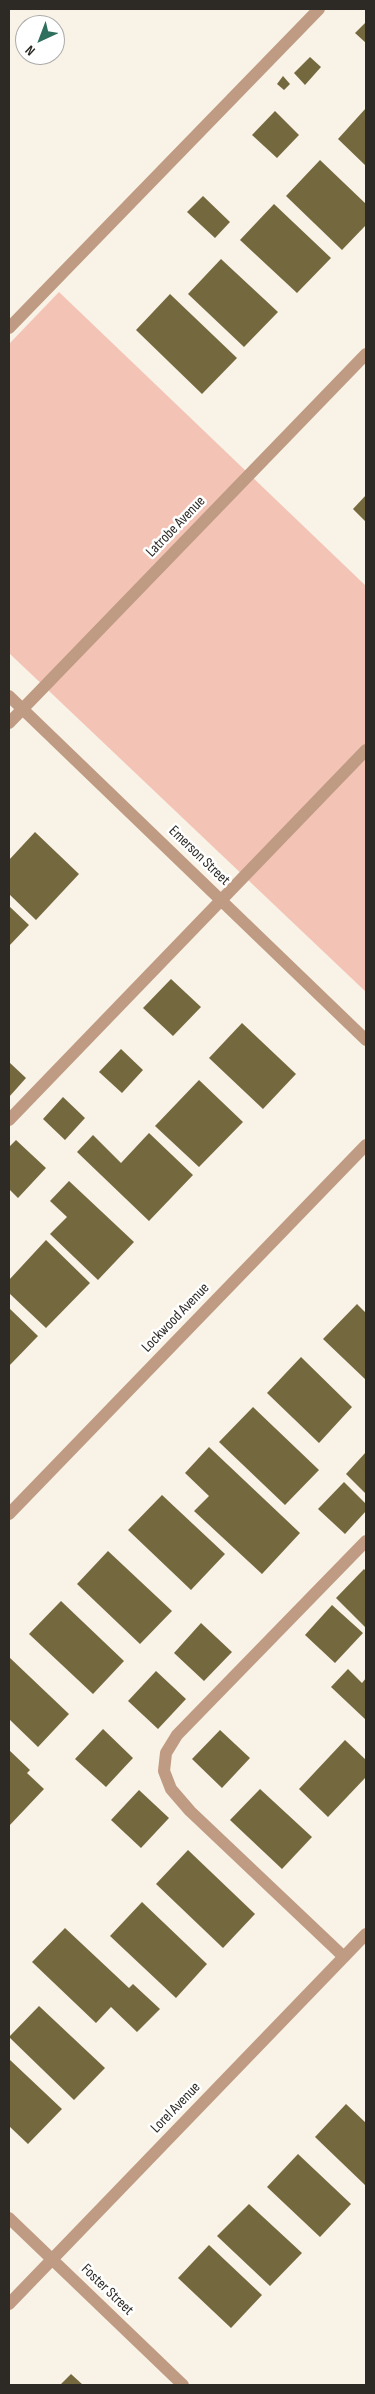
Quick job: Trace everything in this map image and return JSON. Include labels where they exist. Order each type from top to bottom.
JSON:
[{"type":"street","points":[[9,328],[319,9]]},
{"type":"street","name":"Latrobe Avenue","points":[[9,723],[366,354]]},
{"type":"street","name":"Emerson Street","points":[[9,696],[366,1040]]},
{"type":"street","points":[[9,1120],[366,750]]},
{"type":"street","name":"Lockwood Avenue","points":[[9,1514],[366,1145]]},
{"type":"street","points":[[344,1957],[190,1811],[171,1789],[164,1771],[166,1753],[177,1735],[366,1541]]},
{"type":"street","name":"Lorel Avenue","points":[[9,2304],[366,1934]]},
{"type":"street","name":"Foster Street","points":[[9,2218],[183,2385]]},
{"type":"shaded area","points":[[59,292],[366,586],[366,992],[9,653],[9,344]]},
{"type":"building","points":[[366,22],[366,43],[355,33]]},
{"type":"building","points":[[310,57],[321,67],[305,85],[294,73]]},
{"type":"building","points":[[283,76],[290,84],[284,90],[277,84]]},
{"type":"building","points":[[366,108],[366,166],[338,139]]},
{"type":"building","points":[[275,111],[299,135],[277,158],[252,135]]},
{"type":"building","points":[[320,160],[366,204],[366,225],[342,250],[286,196]]},
{"type":"building","points":[[203,196],[230,222],[215,238],[187,212]]},
{"type":"building","points":[[274,204],[331,258],[297,293],[240,240]]},
{"type":"building","points":[[221,259],[278,312],[244,347],[188,294]]},
{"type":"building","points":[[170,294],[237,358],[202,394],[136,330]]},
{"type":"building","points":[[366,495],[366,522],[353,509]]},
{"type":"building","points":[[35,832],[79,874],[36,920],[9,894],[9,860]]},
{"type":"building","points":[[9,906],[29,925],[9,946]]},
{"type":"building","points":[[171,979],[201,1007],[173,1036],[143,1008]]},
{"type":"building","points":[[242,1023],[296,1074],[263,1109],[209,1058]]},
{"type":"building","points":[[121,1049],[143,1070],[122,1093],[99,1072]]},
{"type":"building","points":[[9,1062],[26,1078],[9,1097]]},
{"type":"building","points":[[199,1080],[243,1122],[199,1167],[155,1126]]},
{"type":"building","points":[[63,1097],[85,1118],[65,1140],[43,1119]]},
{"type":"building","points":[[149,1133],[193,1175],[149,1221],[77,1152],[93,1135],[121,1163]]},
{"type":"building","points":[[16,1140],[46,1168],[18,1198],[9,1189],[9,1147]]},
{"type":"building","points":[[69,1181],[134,1242],[98,1280],[50,1234],[67,1217],[50,1201]]},
{"type":"building","points":[[46,1240],[90,1283],[46,1328],[9,1293],[9,1280]]},
{"type":"building","points":[[357,1304],[366,1313],[366,1380],[323,1339]]},
{"type":"building","points":[[9,1308],[38,1336],[9,1366]]},
{"type":"building","points":[[301,1357],[352,1407],[319,1443],[267,1393]]},
{"type":"building","points":[[253,1407],[319,1470],[285,1505],[219,1442]]},
{"type":"building","points":[[209,1447],[300,1533],[262,1574],[194,1511],[209,1496],[185,1473]]},
{"type":"building","points":[[366,1452],[366,1494],[346,1474]]},
{"type":"building","points":[[344,1482],[366,1504],[366,1511],[345,1534],[318,1509]]},
{"type":"building","points":[[162,1495],[225,1554],[191,1590],[128,1530]]},
{"type":"building","points":[[108,1551],[172,1611],[140,1644],[77,1584]]},
{"type":"building","points":[[364,1569],[366,1571],[366,1628],[336,1598]]},
{"type":"building","points":[[61,1601],[124,1661],[93,1694],[29,1634]]},
{"type":"building","points":[[332,1605],[363,1633],[335,1663],[305,1635]]},
{"type":"building","points":[[201,1623],[232,1652],[204,1681],[174,1653]]},
{"type":"building","points":[[9,1657],[69,1714],[38,1747],[9,1719]]},
{"type":"building","points":[[348,1669],[362,1683],[366,1678],[366,1720],[331,1687]]},
{"type":"building","points":[[156,1671],[186,1699],[158,1729],[128,1701]]},
{"type":"building","points":[[103,1729],[133,1758],[106,1787],[75,1759]]},
{"type":"building","points":[[220,1730],[250,1758],[222,1788],[192,1759]]},
{"type":"building","points":[[345,1740],[366,1760],[366,1777],[328,1817],[299,1789]]},
{"type":"building","points":[[9,1750],[30,1770],[27,1773],[44,1789],[9,1826]]},
{"type":"building","points":[[260,1789],[312,1837],[282,1869],[230,1820]]},
{"type":"building","points":[[139,1790],[169,1818],[141,1848],[111,1820]]},
{"type":"building","points":[[188,1850],[255,1914],[223,1948],[156,1884]]},
{"type":"building","points":[[142,1902],[207,1964],[176,1998],[110,1936]]},
{"type":"building","points":[[65,1928],[129,1988],[133,1984],[160,2009],[137,2032],[111,2007],[96,2023],[32,1962]]},
{"type":"building","points":[[39,2006],[105,2068],[74,2100],[9,2037]]},
{"type":"building","points":[[9,2059],[62,2109],[28,2144],[9,2126]]},
{"type":"building","points":[[346,2104],[366,2123],[366,2186],[315,2137]]},
{"type":"building","points":[[298,2154],[351,2204],[320,2237],[267,2187]]},
{"type":"building","points":[[249,2204],[302,2253],[270,2286],[217,2236]]},
{"type":"building","points":[[209,2245],[262,2295],[231,2328],[178,2278]]},
{"type":"building","points":[[71,2374],[83,2385],[60,2385]]}]
